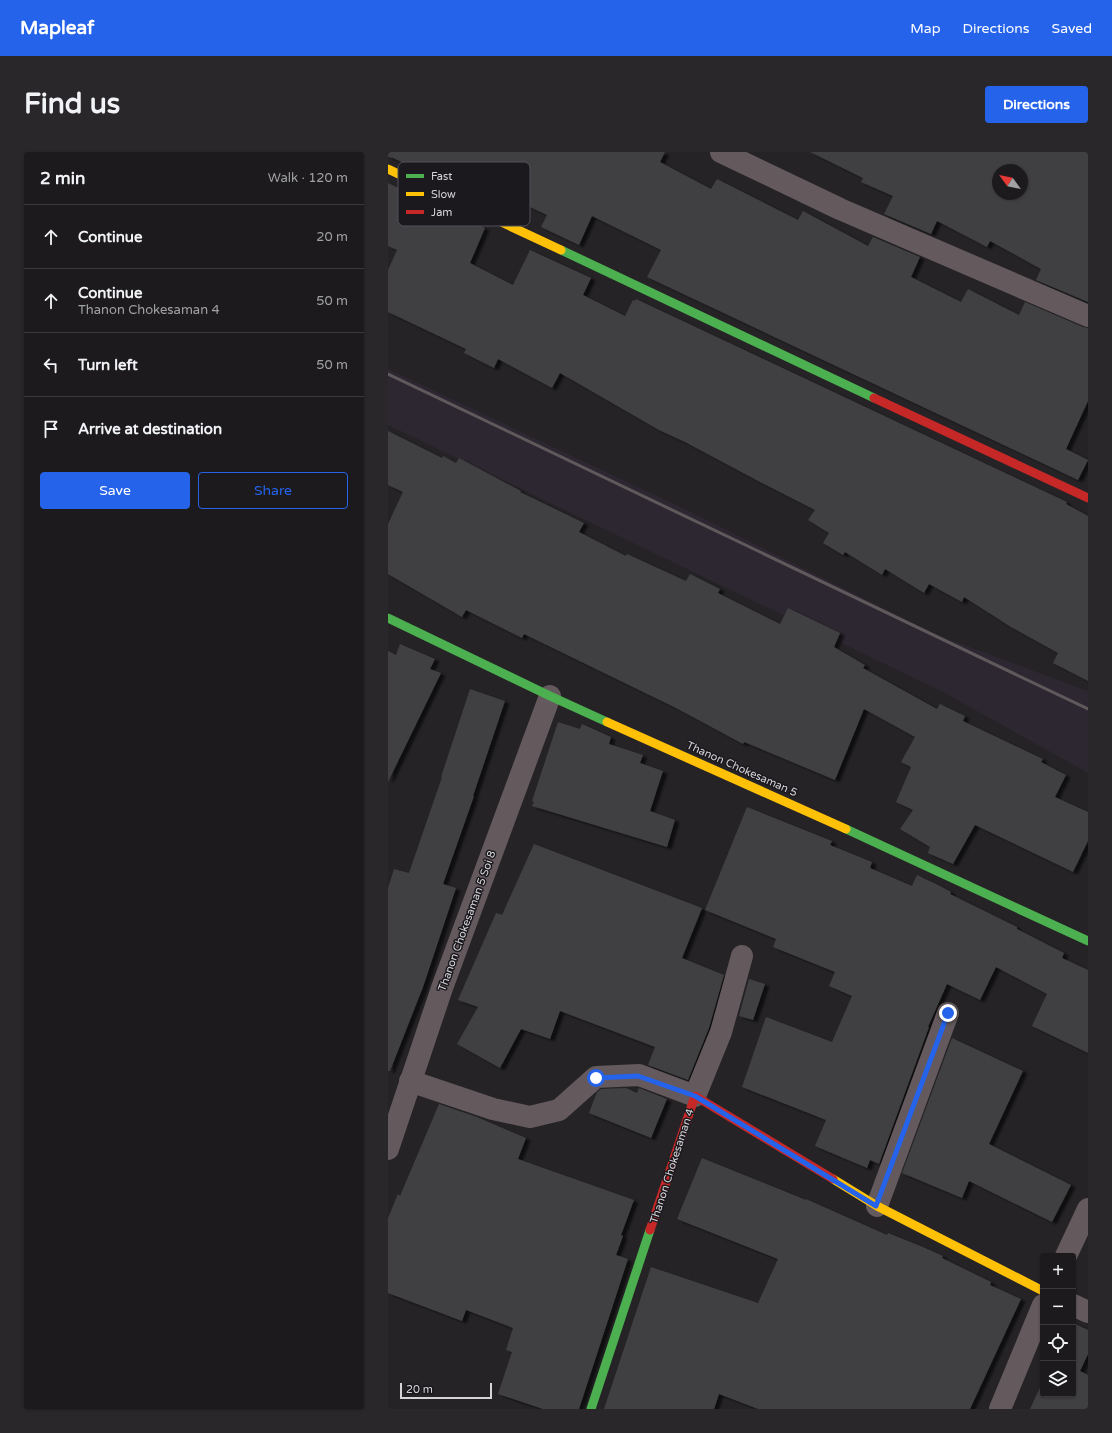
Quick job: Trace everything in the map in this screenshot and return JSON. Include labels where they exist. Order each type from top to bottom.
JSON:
[{"type":"street","points":[[722,152],[840,209],[1088,316]]},
{"type":"street","points":[[388,169],[398,174]]},
{"type":"street","points":[[509,226],[1088,498]]},
{"type":"street","name":"Thanon Chokesaman 5","points":[[388,618],[550,696],[950,876],[1088,941]]},
{"type":"street","name":"Thanon Chokesaman 5 Soi 8","points":[[388,1149],[442,988],[550,696]]},
{"type":"street","points":[[410,1081],[493,1109],[530,1117],[559,1110],[596,1078],[638,1076],[695,1096],[721,1032],[742,956]]},
{"type":"street","points":[[876,1206],[948,1013]]},
{"type":"street","name":"Thanon Chokesaman 4","points":[[591,1409],[695,1096],[876,1206],[1040,1289]]},
{"type":"street","points":[[1067,1253],[1088,1209]]},
{"type":"street","points":[[1076,1306],[1088,1312]]},
{"type":"street","points":[[1000,1409],[1040,1312]]},
{"type":"shaded area","points":[[388,369],[691,512],[935,634],[1088,691],[1088,773],[943,692],[388,425]]},
{"type":"building","points":[[388,152],[665,152],[660,162],[711,189],[717,179],[798,220],[803,211],[868,246],[873,237],[920,257],[911,277],[961,302],[968,289],[1019,315],[1025,302],[1088,328],[1088,401],[1066,449],[1088,460],[1078,480],[647,277],[661,250],[592,216],[579,245],[541,227],[547,215],[530,207],[530,162],[402,162],[388,157]]},
{"type":"building","points":[[810,152],[1088,152],[1088,302],[1036,280],[1041,269],[990,241],[987,247],[937,221],[931,234],[884,214],[893,196],[861,182],[863,178]]},
{"type":"building","points":[[388,183],[398,188],[398,226],[481,226],[485,228],[470,263],[513,285],[530,250],[591,278],[583,295],[625,316],[633,300],[635,301],[636,299],[1067,502],[1066,504],[1088,516],[1088,681],[1053,663],[1058,653],[1011,627],[964,597],[962,602],[929,584],[924,593],[885,569],[882,575],[845,552],[843,555],[823,543],[829,533],[808,520],[815,510],[659,430],[560,373],[552,388],[498,359],[494,368],[464,353],[466,349],[388,312],[388,270],[397,250],[388,246]]},
{"type":"building","points":[[388,431],[442,458],[443,456],[456,463],[459,458],[521,491],[520,492],[584,523],[579,532],[626,556],[627,554],[686,581],[690,574],[720,589],[718,593],[780,624],[788,608],[840,633],[834,647],[865,665],[863,668],[937,709],[940,704],[965,716],[963,721],[1043,759],[1041,762],[1066,775],[1055,797],[1088,812],[1088,841],[1073,872],[975,825],[953,864],[928,853],[930,847],[900,829],[913,810],[896,802],[911,767],[901,762],[915,737],[864,709],[835,780],[744,742],[743,744],[676,708],[524,634],[522,638],[466,610],[462,617],[388,574],[388,524],[403,492],[388,485]]},
{"type":"building","points":[[400,644],[435,659],[430,669],[441,673],[388,782],[388,651],[396,655]]},
{"type":"building","points":[[470,689],[505,701],[443,884],[456,888],[423,987],[390,1071],[388,1071],[388,888],[394,869],[409,873]]},
{"type":"building","points":[[558,722],[580,729],[582,724],[611,737],[609,744],[643,755],[640,763],[663,771],[650,811],[675,820],[667,847],[532,806],[534,802],[532,801]]},
{"type":"building","points":[[747,807],[832,841],[830,845],[872,862],[870,868],[912,886],[917,875],[951,892],[950,894],[1017,927],[1017,929],[1064,953],[1062,958],[1088,970],[1088,1053],[1032,1026],[1047,994],[996,967],[980,1000],[947,984],[928,1027],[879,1164],[870,1160],[867,1168],[815,1146],[826,1120],[742,1087],[766,1017],[832,1042],[852,996],[829,986],[835,972],[773,947],[776,939],[705,910]]},
{"type":"building","points":[[534,844],[702,908],[682,958],[724,975],[709,1028],[688,1080],[648,1065],[655,1047],[560,1011],[550,1039],[521,1029],[500,1068],[457,1044],[478,1007],[458,1000],[496,913],[502,915]]},
{"type":"building","points":[[749,979],[765,984],[753,1020],[739,1016]]},
{"type":"building","points":[[952,1038],[1023,1071],[989,1144],[1071,1185],[1052,1222],[969,1181],[962,1198],[902,1173]]},
{"type":"building","points":[[626,1088],[637,1093],[639,1088],[667,1099],[651,1138],[589,1113],[597,1092],[601,1089]]},
{"type":"building","points":[[439,1104],[477,1117],[526,1138],[518,1159],[634,1200],[621,1235],[623,1236],[616,1255],[628,1259],[579,1409],[543,1409],[498,1394],[512,1352],[506,1350],[513,1328],[466,1310],[462,1321],[388,1293],[388,1218],[398,1194],[400,1196]]},
{"type":"building","points":[[702,1158],[806,1199],[887,1235],[888,1233],[923,1247],[991,1282],[990,1285],[1021,1299],[970,1409],[758,1409],[719,1394],[714,1409],[604,1409],[651,1267],[758,1303],[778,1259],[677,1219]]},
{"type":"building","points":[[1076,1324],[1088,1330],[1088,1354],[1080,1371],[1088,1375],[1088,1409],[1030,1409],[1040,1387],[1040,1397],[1076,1397]]},
{"type":"railway","points":[[388,374],[1088,709]]},
{"type":"traffic: fast","points":[[561,250],[874,398]]},
{"type":"traffic: fast","points":[[388,618],[607,722]]},
{"type":"traffic: fast","points":[[846,829],[1088,941]]},
{"type":"traffic: fast","points":[[591,1409],[650,1230]]},
{"type":"traffic: slow","points":[[388,169],[398,174]]},
{"type":"traffic: slow","points":[[510,226],[561,250]]},
{"type":"traffic: slow","points":[[607,722],[846,829]]},
{"type":"traffic: slow","points":[[833,1179],[877,1206],[1040,1289]]},
{"type":"traffic: jam","points":[[874,398],[1088,498]]},
{"type":"traffic: jam","points":[[650,1230],[695,1096],[833,1179]]},
{"type":"route","points":[[596,1078],[638,1076],[695,1096],[876,1206],[948,1013]]}]
